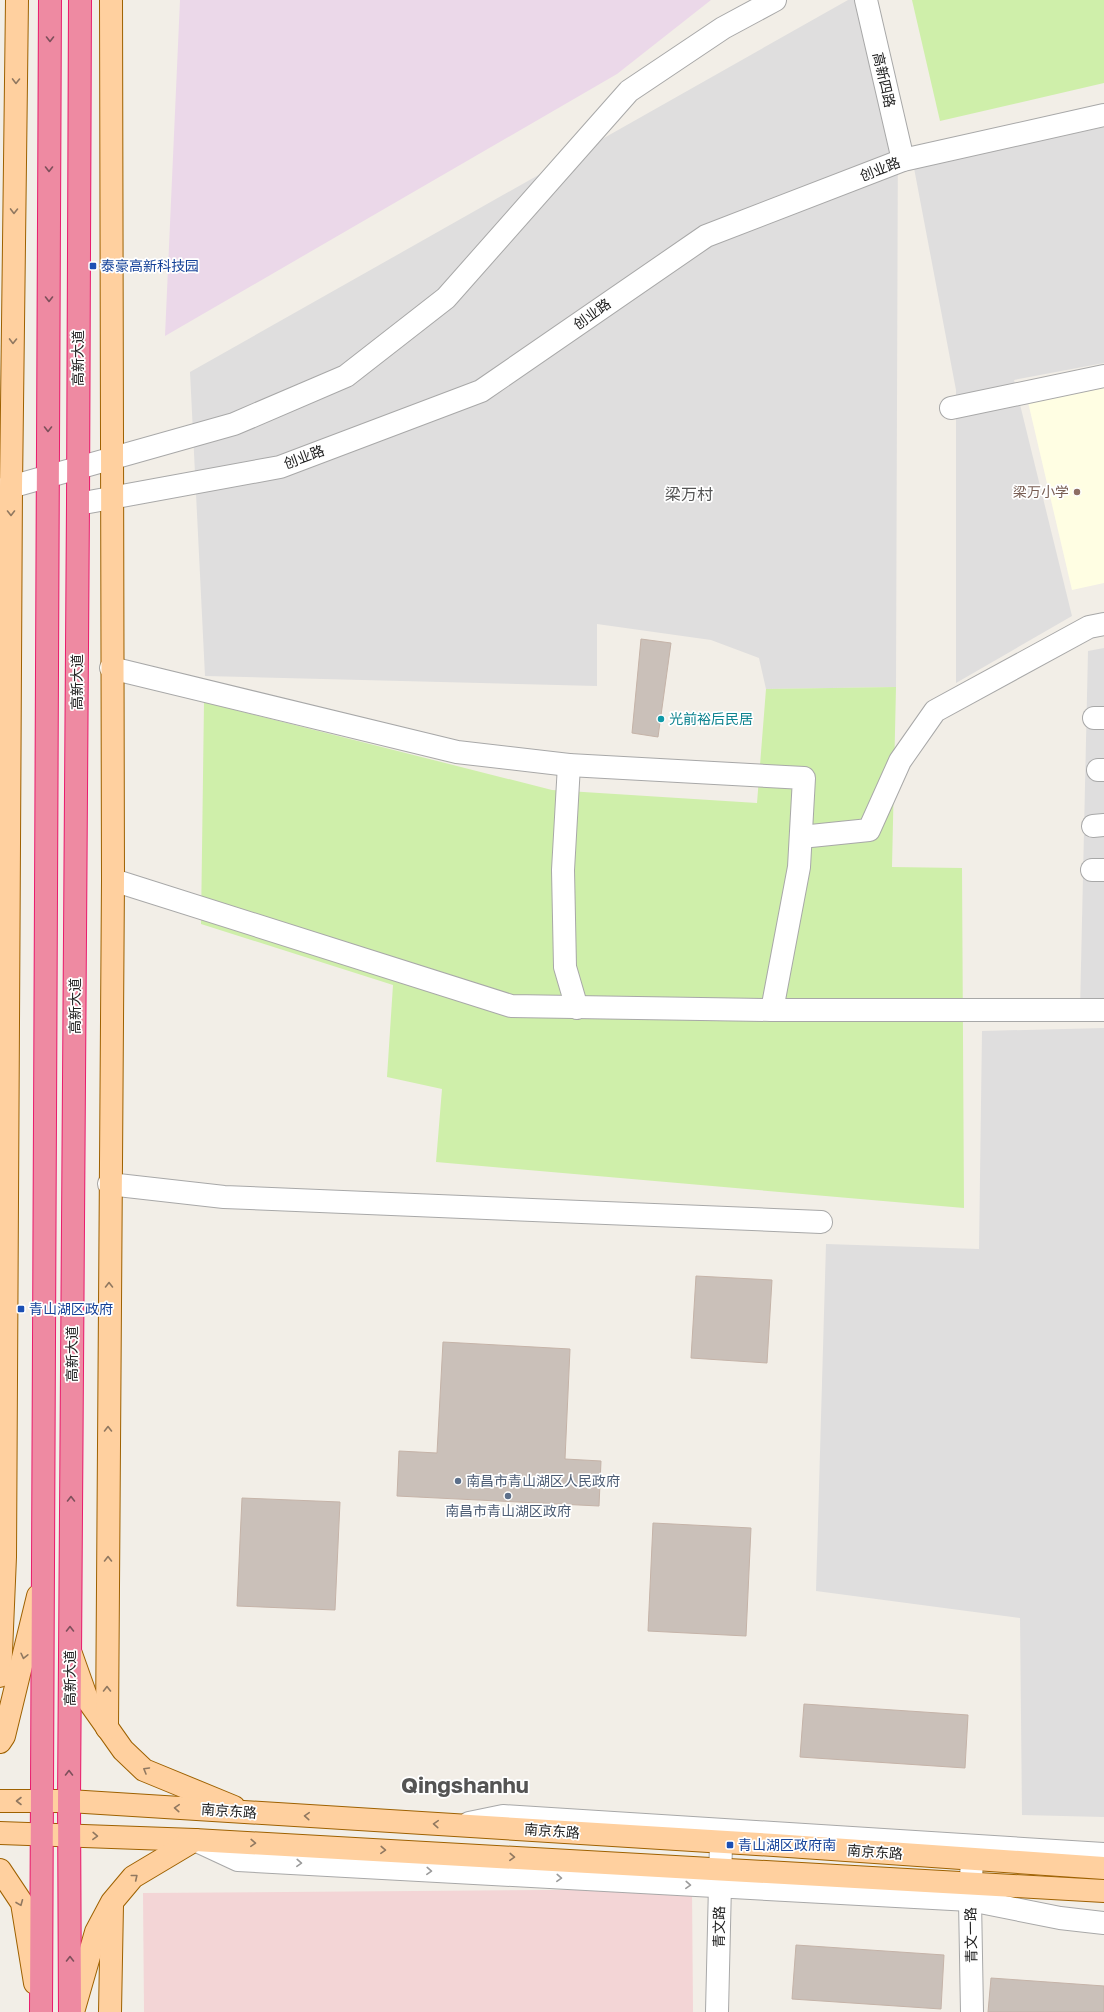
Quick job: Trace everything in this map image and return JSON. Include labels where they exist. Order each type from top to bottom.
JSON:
[{"type":"highway","name":"高新大道","points":[[40,2012],[43,1834],[42,1577],[50,0]]},
{"type":"highway","name":"高新大道","points":[[72,2012],[69,1801],[80,0]]},
{"type":"main road","points":[[0,1676],[5,1550],[5,488],[17,0]]},
{"type":"main road","points":[[107,1728],[109,1184],[113,880],[111,668],[111,0]]},
{"type":"main road","points":[[0,1742],[4,1736],[17,1690],[42,1577]]},
{"type":"main road","points":[[70,1652],[87,1699],[123,1750],[144,1770],[202,1792],[246,1812]]},
{"type":"main road","name":"南京东路","points":[[0,1801],[69,1801],[721,1842],[1104,1868]]},
{"type":"main road","name":"南京东路","points":[[0,1833],[195,1840],[720,1877],[971,1892],[1104,1891]]},
{"type":"main road","points":[[72,2012],[96,1932],[112,1902],[133,1877],[195,1840]]},
{"type":"main road","points":[[0,1870],[22,1903],[40,2012]]},
{"type":"main road","points":[[110,2012],[112,1902]]},
{"type":"street","points":[[5,488],[78,469],[234,424],[346,376],[446,298],[629,91],[723,28],[775,0]]},
{"type":"street","name":"高新四路","points":[[866,0],[903,160]]},
{"type":"street","name":"创业路","points":[[78,504],[280,467],[481,391],[706,236],[903,160],[1104,115]]},
{"type":"street","points":[[952,408],[1104,376]]},
{"type":"street","points":[[801,837],[869,830],[900,761],[935,711],[1089,627],[1104,624]]},
{"type":"street","points":[[111,668],[457,752],[570,766],[804,778],[799,867],[772,1010]]},
{"type":"street","points":[[570,766],[563,870],[565,967],[577,1008]]},
{"type":"street","points":[[113,880],[511,1006],[772,1010],[1104,1010]]},
{"type":"street","points":[[109,1184],[224,1197],[821,1222]]},
{"type":"street","points":[[458,1825],[503,1816],[1104,1854]]},
{"type":"street","name":"青文路","points":[[717,2012],[721,1842]]},
{"type":"street","name":"青文一路","points":[[972,1859],[972,2012]]},
{"type":"street","points":[[971,1892],[1060,1918],[1104,1923]]},
{"type":"shaded area","points":[[180,0],[711,0],[617,74],[165,336]]},
{"type":"shaded area","points":[[848,0],[857,0],[898,124],[896,687],[766,689],[759,658],[711,640],[597,624],[597,686],[205,676],[190,372]]},
{"type":"shaded area","points":[[1104,127],[1104,363],[1014,380],[1072,616],[956,683],[956,390],[914,168]]},
{"type":"shaded area","name":"梁万小学","points":[[1104,388],[1104,583],[1072,590],[1028,402]]},
{"type":"shaded area","points":[[1104,648],[1104,1011],[1080,1011],[1088,651]]},
{"type":"shaded area","points":[[1104,1028],[1104,1817],[1022,1815],[1020,1618],[816,1591],[826,1244],[979,1249],[982,1031]]},
{"type":"shaded area","points":[[692,1889],[693,2012],[144,2012],[143,1893]]},
{"type":"green space","points":[[912,0],[1104,0],[1104,83],[940,121]]},
{"type":"green space","points":[[896,687],[892,867],[962,868],[964,1208],[436,1162],[442,1089],[387,1077],[393,985],[201,924],[204,702],[552,790],[757,803],[766,689]]},
{"type":"building","points":[[641,639],[671,643],[658,737],[632,733]]},
{"type":"building","points":[[696,1276],[772,1280],[767,1363],[691,1358]]},
{"type":"building","points":[[443,1342],[570,1349],[565,1459],[601,1461],[599,1506],[397,1496],[399,1451],[437,1453]]},
{"type":"building","points":[[242,1498],[340,1502],[335,1610],[237,1606]]},
{"type":"building","points":[[653,1523],[751,1528],[746,1636],[648,1631]]},
{"type":"building","points":[[804,1704],[968,1715],[965,1768],[800,1757]]},
{"type":"building","points":[[796,1945],[944,1955],[941,2009],[792,1999]]},
{"type":"building","points":[[991,1978],[1104,1986],[1104,2012],[988,2012]]},
{"type":"place","name":"泰豪高新科技园","points":[[93,266]]},
{"type":"place","name":"梁万小学","points":[[1077,492]]},
{"type":"place","name":"光前裕后民居","points":[[661,719]]},
{"type":"place","name":"青山湖区政府","points":[[21,1309]]},
{"type":"place","name":"南昌市青山湖区人民政府","points":[[458,1481]]},
{"type":"place","name":"南昌市青山湖区政府","points":[[508,1496]]},
{"type":"place","name":"青山湖区政府南","points":[[730,1845]]},
{"type":"district","name":"梁万村","points":[[689,494]]},
{"type":"district","name":"Qingshanhu","points":[[465,1785]]}]
